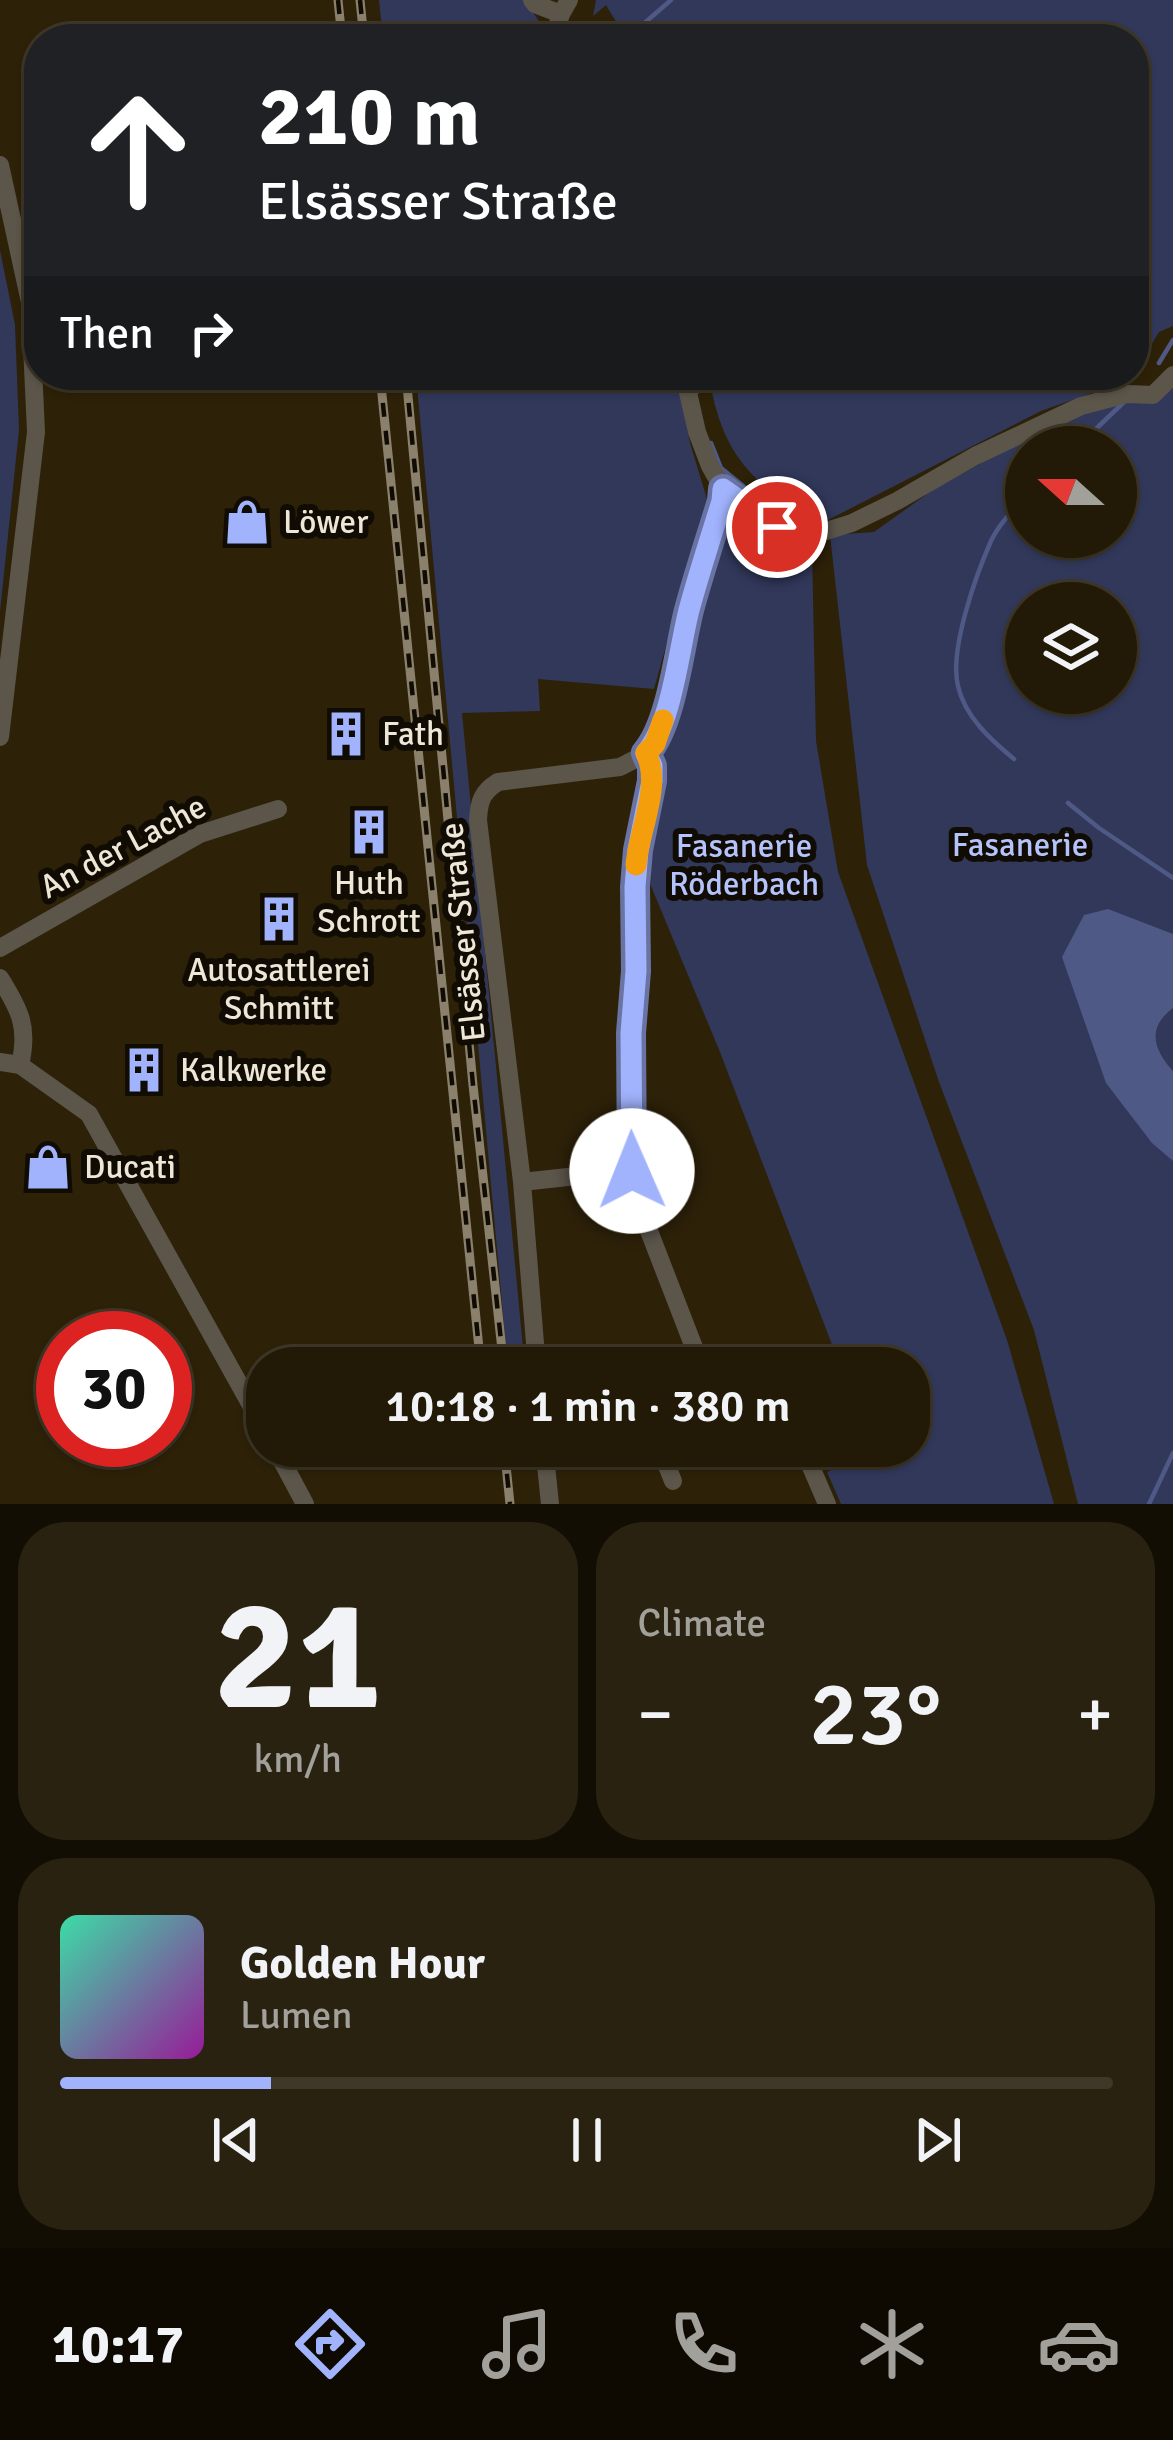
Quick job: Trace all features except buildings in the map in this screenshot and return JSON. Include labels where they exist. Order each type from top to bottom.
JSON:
[{"type":"street","points":[[532,0],[565,7]]},
{"type":"street","points":[[0,165],[24,271]]},
{"type":"street","points":[[687,390],[697,432],[723,489],[777,527],[795,536],[814,537],[882,508],[1081,406],[1127,394],[1153,395],[1173,375]]},
{"type":"street","points":[[0,737],[36,431],[34,390]]},
{"type":"street","points":[[694,1347],[644,1218],[632,1171],[635,887],[652,781],[646,753],[655,744],[663,720],[723,489]]},
{"type":"street","name":"Elsässer Straße","points":[[535,1347],[522,1182],[479,805],[498,782],[595,772],[646,753]]},
{"type":"street","name":"An der Lache","points":[[0,949],[200,834],[278,809]]},
{"type":"street","points":[[0,978],[19,1009],[26,1041],[10,1063],[88,1114],[246,1396]]},
{"type":"street","points":[[522,1182],[632,1171]]},
{"type":"street","points":[[285,1467],[305,1504]]},
{"type":"street","points":[[546,1467],[550,1504]]},
{"type":"street","points":[[667,1467],[673,1481]]},
{"type":"street","points":[[811,1467],[827,1504]]},
{"type":"green space","points":[[379,0],[525,0],[541,24],[381,24]]},
{"type":"green space","points":[[596,0],[1173,0],[1173,326],[1159,332],[1149,349],[1149,24],[617,24],[606,5],[593,16]]},
{"type":"green space","points":[[0,250],[15,325],[19,430],[0,612]]},
{"type":"green space","name":"Fasanerie","points":[[1173,378],[1173,1504],[1078,1504],[1034,1330],[939,1082],[867,865],[830,535],[874,532],[934,489],[1005,450],[1005,558],[1137,558],[1137,426],[1055,426]]},
{"type":"green space","points":[[417,390],[680,390],[707,499],[654,689],[538,679],[540,711],[462,713],[523,1347],[506,1347]]},
{"type":"green space","points":[[712,390],[1100,390],[1005,426],[820,524],[759,481],[722,427]]},
{"type":"green space","name":"Fasanerie Röderbach","points":[[738,506],[768,532],[812,550],[816,741],[838,872],[1007,1340],[1054,1504],[841,1504],[827,1472],[838,1467],[930,1467],[930,1347],[833,1347],[651,886],[661,749],[727,510]]},
{"type":"shaded area","points":[[1108,909],[1173,934],[1173,1008],[1159,1023],[1156,1039],[1173,1071],[1173,1161],[1152,1143],[1106,1083],[1062,957],[1084,915]]},
{"type":"waterway","points":[[643,24],[671,0]]},
{"type":"waterway","points":[[1159,363],[1173,340]]},
{"type":"waterway","points":[[1099,426],[1123,403]]},
{"type":"waterway","points":[[711,443],[721,468],[789,523]]},
{"type":"waterway","points":[[1005,520],[991,541],[966,613],[956,671],[961,697],[973,718],[1014,759]]},
{"type":"waterway","points":[[1068,803],[1173,878]]},
{"type":"waterway","points":[[1149,1504],[1173,1453]]},
{"type":"railway","points":[[338,0],[340,24]]},
{"type":"railway","points":[[360,0],[362,24]]},
{"type":"railway","points":[[382,390],[479,1347]]},
{"type":"railway","points":[[407,390],[502,1347]]},
{"type":"railway","points":[[506,1467],[510,1504]]},
{"type":"slow traffic","points":[[636,865],[652,781],[646,753],[655,744],[663,720]]},
{"type":"place","name":"Löwer","points":[[247,522]]},
{"type":"place","name":"Fath","points":[[346,734]]},
{"type":"place","name":"Huth Schrott","points":[[369,832]]},
{"type":"place","name":"Autosattlerei Schmitt","points":[[279,919]]},
{"type":"place","name":"Kalkwerke","points":[[144,1070]]},
{"type":"place","name":"Ducati","points":[[48,1167]]},
{"type":"route","points":[[632,1171],[635,887],[652,781],[646,753],[655,744],[663,720],[723,489],[777,527]]}]
